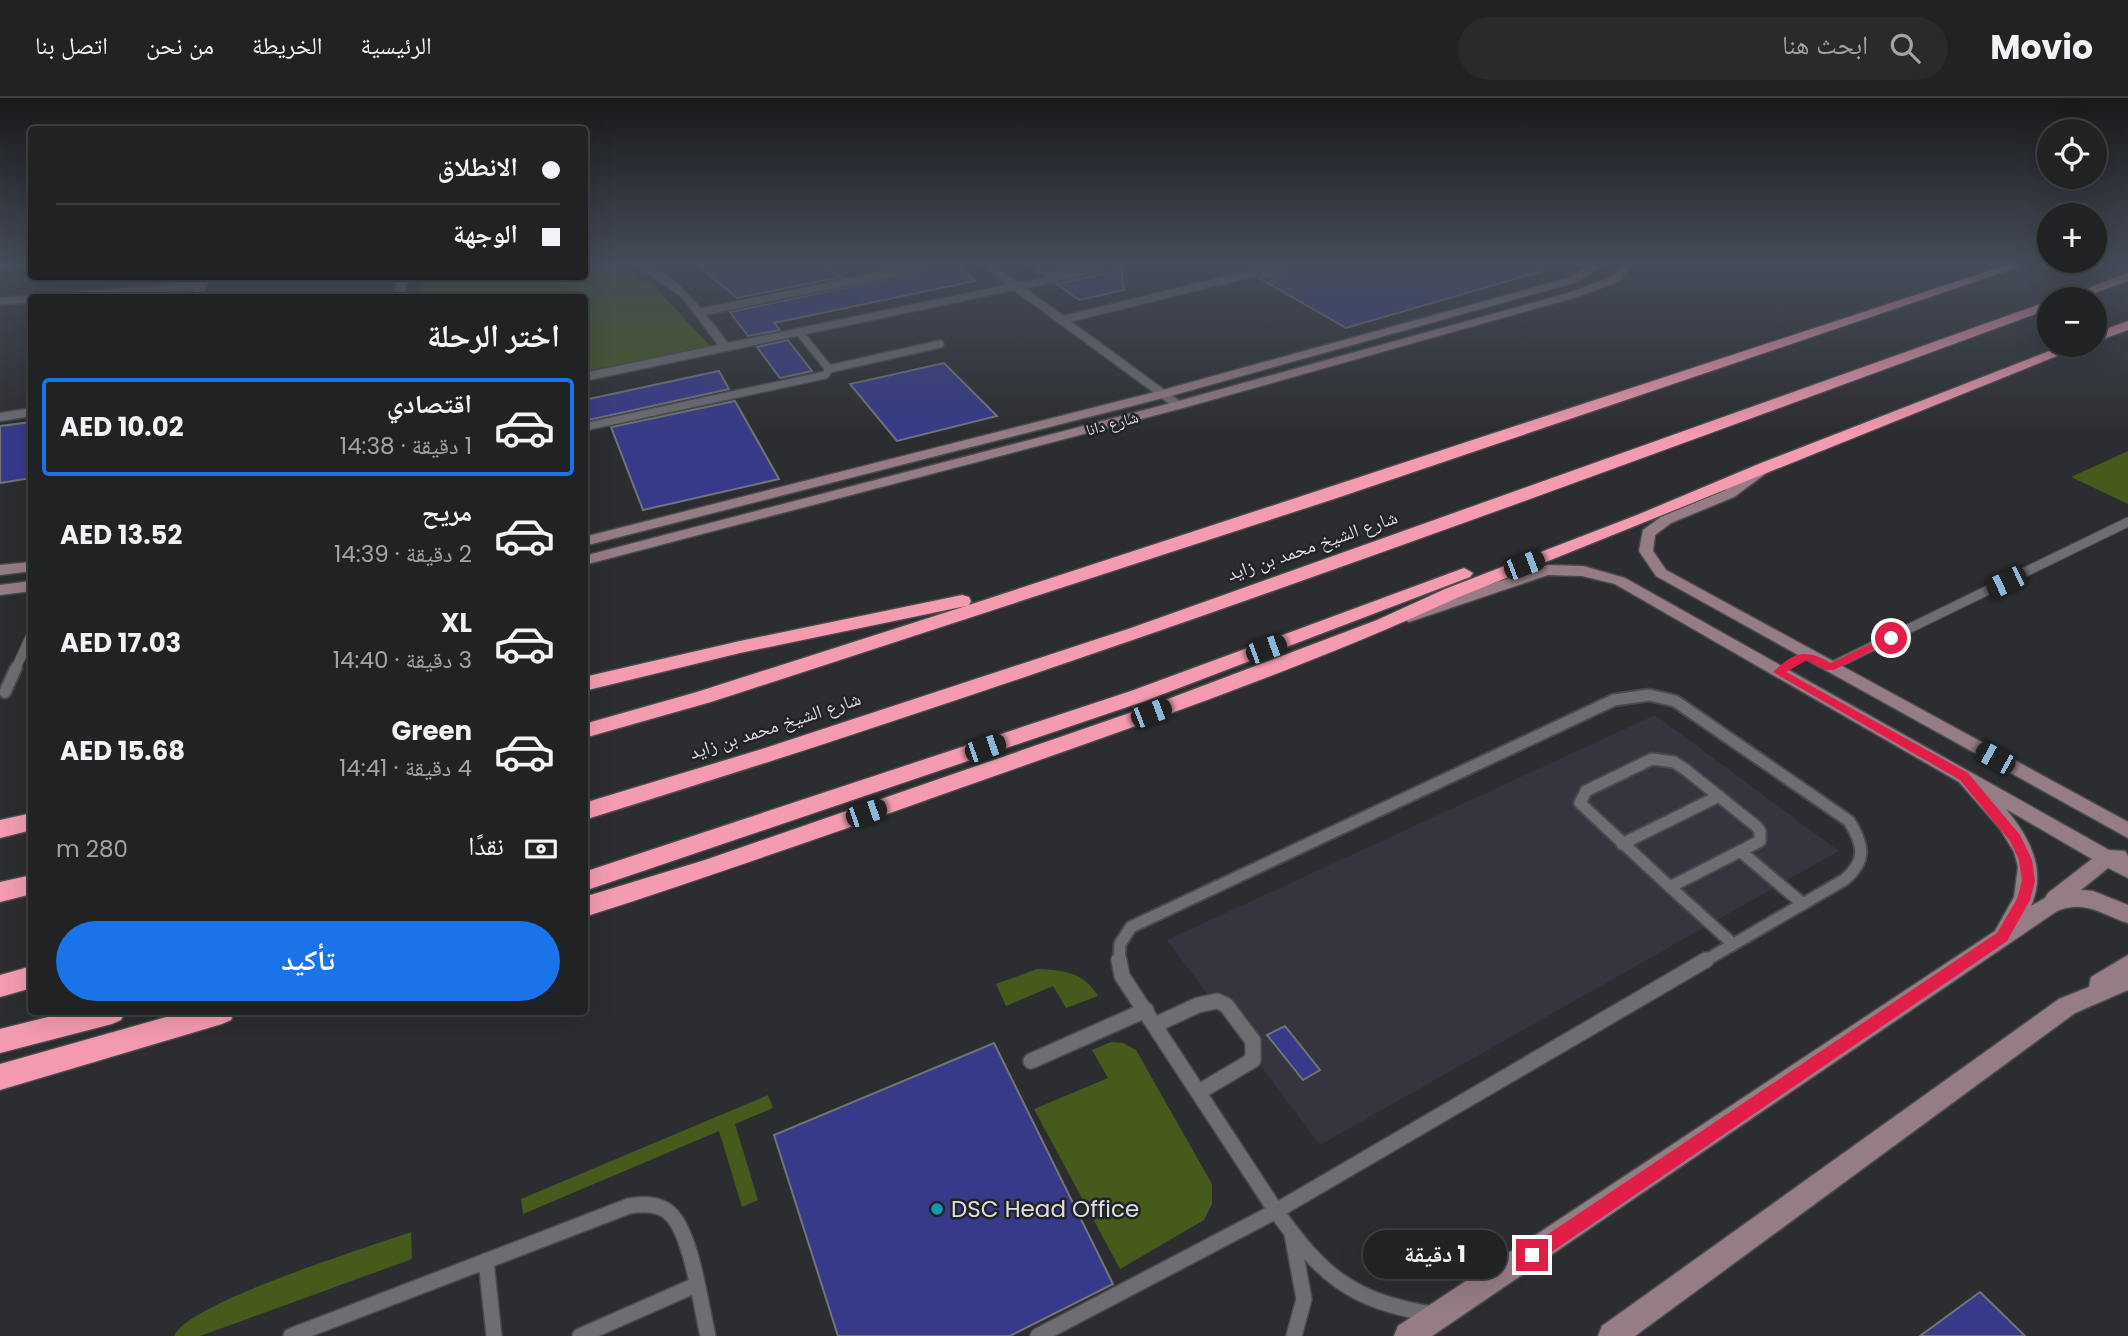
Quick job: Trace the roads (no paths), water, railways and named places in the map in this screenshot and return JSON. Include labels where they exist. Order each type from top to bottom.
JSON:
[{"type":"highway","points":[[588,730],[704,697],[1849,321]]},
{"type":"highway","name":"شارع الشيخ محمد بن زايد","points":[[588,811],[1109,645],[2006,321]]},
{"type":"highway","points":[[2107,333],[2128,325]]},
{"type":"highway","points":[[588,906],[710,867],[1151,713],[1384,624],[1452,593],[1719,485],[2046,357]]},
{"type":"highway","points":[[588,881],[1138,696],[1622,512],[1719,485]]},
{"type":"highway","points":[[588,683],[740,647],[1063,580]]},
{"type":"highway","points":[[0,829],[28,822]]},
{"type":"highway","points":[[0,892],[28,885]]},
{"type":"highway","points":[[0,986],[28,978]]},
{"type":"highway","points":[[0,1041],[100,1015]]},
{"type":"highway","points":[[0,1077],[212,1015]]},
{"type":"street","points":[[707,321],[726,349]]},
{"type":"street","points":[[588,376],[858,321]]},
{"type":"street","points":[[1063,321],[1179,405]]},
{"type":"street","name":"شارع دانا","points":[[588,541],[1163,394],[1424,321]]},
{"type":"street","name":"شارع دانا","points":[[588,560],[1179,405],[1479,321]]},
{"type":"street","points":[[0,417],[28,413]]},
{"type":"street","points":[[1767,466],[1729,494],[1655,526],[1645,541],[1646,551],[1656,567],[1675,583],[2128,831]]},
{"type":"street","points":[[0,570],[28,566]]},
{"type":"street","points":[[1384,624],[1532,574],[1564,569],[1583,571],[1637,589],[2128,870]]},
{"type":"street","points":[[0,590],[28,586]]},
{"type":"street","points":[[1778,672],[1807,655]]},
{"type":"street","points":[[1964,776],[2016,838],[2025,860],[2028,881],[2023,900],[2002,937]]},
{"type":"street","points":[[1408,1336],[1442,1316],[2002,937],[2107,858],[2128,856]]},
{"type":"street","points":[[2052,902],[2076,897],[2090,899],[2128,915]]},
{"type":"street","points":[[1612,1336],[1640,1325],[2067,1006],[2128,964]]},
{"type":"street","points":[[2067,1006],[2128,981]]},
{"type":"lane","points":[[800,333],[829,369]]},
{"type":"lane","points":[[588,426],[819,377],[829,369],[940,344]]},
{"type":"lane","points":[[1830,667],[2128,522]]},
{"type":"lane","points":[[5,692],[28,642]]},
{"type":"lane","points":[[1038,1336],[1277,1210],[1803,904],[1858,869],[1865,858],[1863,844],[1849,821],[1675,701],[1649,695],[1623,697],[1131,927],[1120,937],[1117,946],[1122,976],[1146,1010],[1199,1092],[1277,1210],[1292,1232],[1348,1288],[1387,1306],[1442,1316]]},
{"type":"lane","points":[[1670,887],[1760,841],[1760,831],[1681,766],[1659,759],[1647,761],[1582,794],[1580,798],[1583,808],[1622,844],[1670,887],[1734,944]]},
{"type":"lane","points":[[1622,844],[1719,796]]},
{"type":"lane","points":[[1740,851],[1803,904]]},
{"type":"lane","points":[[1155,1025],[1198,1005],[1217,1001],[1235,1015],[1253,1041],[1252,1060],[1199,1092]]},
{"type":"lane","points":[[1031,1061],[1146,1010]]},
{"type":"lane","points":[[291,1336],[629,1206],[647,1203],[663,1207],[675,1216],[682,1230],[708,1336]]},
{"type":"lane","points":[[1292,1232],[1306,1300],[1303,1318],[1294,1336]]},
{"type":"lane","points":[[486,1261],[494,1336]]},
{"type":"lane","points":[[580,1336],[696,1285]]},
{"type":"place","name":"DSC Head Office","points":[[937,1209]]}]
